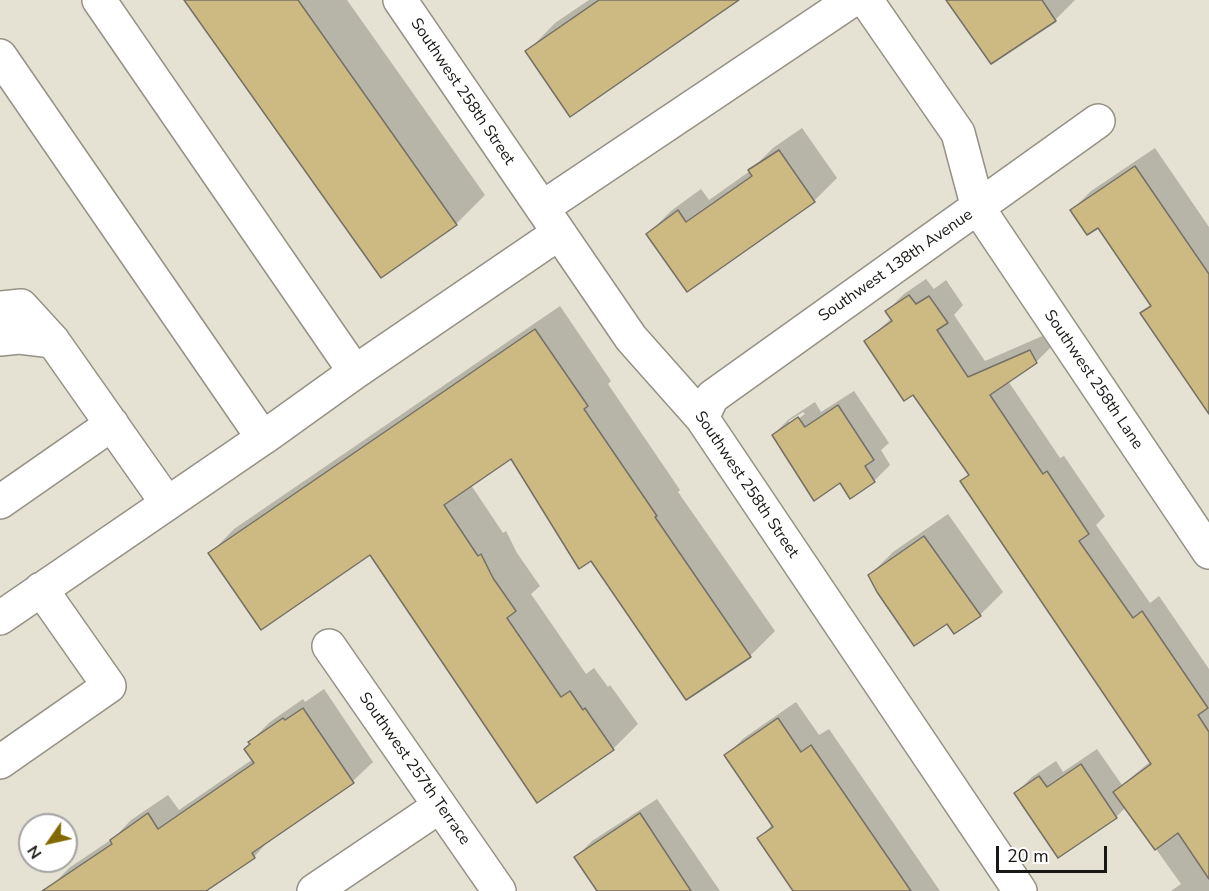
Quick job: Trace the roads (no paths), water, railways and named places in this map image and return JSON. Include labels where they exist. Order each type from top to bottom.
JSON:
[{"type":"street","points":[[99,0],[356,372]]},
{"type":"street","name":"Southwest 258th Street","points":[[399,0],[631,338],[702,418],[1020,891]]},
{"type":"street","points":[[0,618],[356,372],[550,221],[852,0]]},
{"type":"street","name":"Southwest 258th Lane","points":[[866,0],[958,133],[978,208],[1209,552]]},
{"type":"street","points":[[0,56],[263,438]]},
{"type":"street","name":"Southwest 138th Avenue","points":[[702,418],[712,397],[1098,121]]},
{"type":"street","points":[[1,309],[19,337],[53,340],[167,503]]},
{"type":"street","points":[[0,502],[112,424]]},
{"type":"street","points":[[0,762],[109,686],[41,589]]},
{"type":"street","name":"Southwest 257th Terrace","points":[[328,646],[499,891]]},
{"type":"street","points":[[314,891],[440,806]]}]
